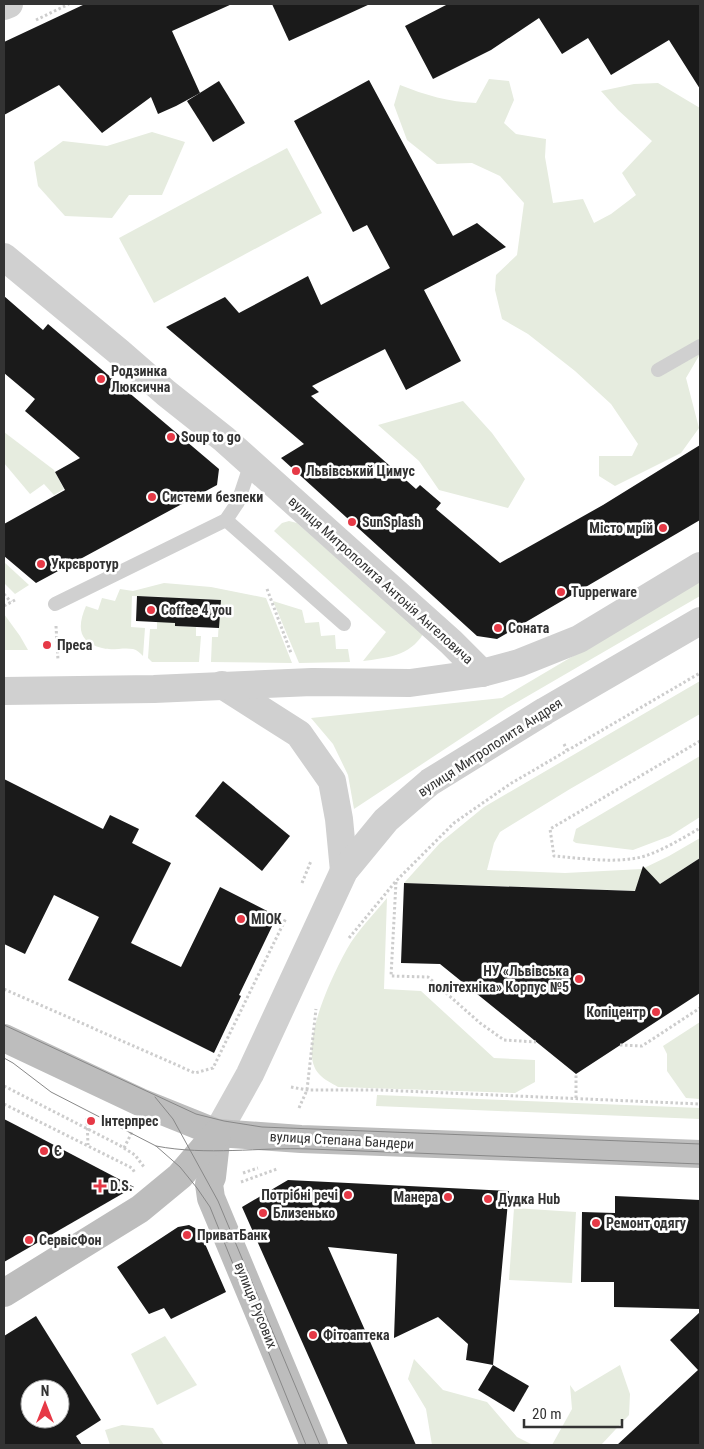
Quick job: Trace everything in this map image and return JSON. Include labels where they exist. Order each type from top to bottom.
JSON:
[{"type":"main road","name":"вулиця Степана Бандери","points":[[4,1038],[140,1102],[216,1133],[301,1139],[700,1154]]},
{"type":"main road","points":[[4,1293],[140,1209],[180,1176],[216,1133]]},
{"type":"main road","name":"вулиця Русових","points":[[216,1133],[212,1178],[209,1184],[211,1198],[314,1445]]},
{"type":"street","points":[[4,6],[9,4]]},
{"type":"street","name":"вулиця Митрополита Антонія Ангеловича","points":[[4,257],[120,352],[166,393],[224,439],[451,642],[482,673]]},
{"type":"street","points":[[482,673],[520,663],[579,639],[700,566]]},
{"type":"street","name":"вулиця Митрополита Андрея","points":[[216,1133],[250,1074],[344,872],[386,820],[430,782],[545,711],[700,621]]},
{"type":"street","name":"вулиця Митрополита Антонія Ангеловича","points":[[4,691],[312,682],[410,683],[482,673]]},
{"type":"street","points":[[222,685],[298,734],[332,781],[339,819],[344,872]]},
{"type":"lane","points":[[658,370],[700,346]]},
{"type":"lane","points":[[55,604],[226,520],[238,502],[251,463]]},
{"type":"lane","points":[[226,520],[344,624]]},
{"type":"path","points":[[254,545],[270,600],[291,653]]},
{"type":"path","points":[[4,594],[11,602]]},
{"type":"path","points":[[4,606],[15,600]]},
{"type":"path","points":[[346,942],[396,881],[454,823],[510,784],[700,673]]},
{"type":"path","points":[[700,741],[550,829],[554,856],[608,860],[638,858],[676,843],[700,828]]},
{"type":"path","points":[[564,744],[567,750]]},
{"type":"path","points":[[299,890],[312,860]]},
{"type":"path","points":[[396,881],[391,976],[428,977],[480,1023],[504,1040],[536,1042]]},
{"type":"path","points":[[4,990],[194,1073],[213,1068],[288,914]]},
{"type":"path","points":[[307,1090],[316,1005]]},
{"type":"path","points":[[620,1045],[642,1046],[700,1008]]},
{"type":"path","points":[[576,1074],[576,1098]]},
{"type":"path","points":[[4,1086],[87,1128],[135,1155],[148,1171]]},
{"type":"path","points":[[291,1087],[307,1090],[380,1090],[700,1104]]},
{"type":"path","points":[[4,1104],[88,1144],[132,1168],[137,1178]]},
{"type":"path","points":[[87,1118],[88,1144]]},
{"type":"shaded area","points":[[489,79],[509,81],[514,100],[504,123],[516,134],[546,139],[545,157],[553,203],[583,199],[594,223],[611,214],[636,195],[622,173],[652,141],[618,110],[601,91],[634,84],[658,83],[700,108],[700,354],[686,378],[699,428],[681,453],[615,486],[599,476],[599,456],[632,456],[638,444],[611,404],[575,371],[528,334],[502,319],[495,290],[496,275],[517,255],[524,203],[500,176],[472,163],[437,164],[407,140],[394,105],[400,85],[437,97],[476,103]]},
{"type":"shaded area","points":[[152,132],[185,142],[162,195],[129,195],[112,218],[65,216],[38,186],[34,162],[63,141],[107,146]]},
{"type":"shaded area","points":[[287,148],[322,213],[154,303],[119,238]]},
{"type":"shaded area","points":[[463,401],[492,433],[525,479],[508,508],[439,490],[419,461],[378,425]]},
{"type":"shaded area","points":[[4,432],[54,470],[64,489],[54,495],[44,484],[30,494],[4,463]]},
{"type":"shaded area","points":[[289,521],[297,523],[423,634],[418,641],[397,655],[363,661],[386,632],[274,531],[282,523]]},
{"type":"shaded area","points":[[4,562],[29,585],[15,594],[4,583]]},
{"type":"shaded area","points":[[700,581],[700,596],[507,708],[354,809],[348,775],[333,744],[311,718],[502,698]]},
{"type":"shaded area","points":[[164,583],[211,587],[266,598],[292,663],[211,662],[212,637],[218,637],[220,600],[177,598],[175,626],[196,627],[196,636],[201,636],[199,662],[152,662],[148,658],[150,629],[157,629],[157,622],[166,622],[166,597],[132,596],[131,627],[145,628],[143,656],[133,649],[102,648],[88,642],[84,638],[81,621],[86,606],[98,610],[102,598],[115,601],[120,589],[133,591]]},
{"type":"shaded area","points":[[273,601],[302,610],[305,623],[319,622],[321,636],[335,635],[336,649],[348,649],[350,662],[299,663]]},
{"type":"shaded area","points":[[4,614],[20,636],[28,650],[4,650]]},
{"type":"shaded area","points":[[700,681],[700,714],[500,832],[494,843],[487,870],[565,873],[642,869],[700,838],[700,858],[660,884],[650,874],[646,873],[640,891],[404,883],[440,843],[484,807]]},
{"type":"shaded area","points":[[700,756],[700,817],[670,836],[633,850],[576,843],[573,841],[576,829]]},
{"type":"shaded area","points":[[387,898],[384,989],[421,991],[494,1058],[535,1060],[535,1082],[515,1093],[338,1087],[319,1074],[313,1063],[312,1048],[314,1030],[326,993],[351,942]]},
{"type":"shaded area","points":[[700,1022],[700,1099],[686,1098],[667,1071],[667,1054],[663,1046]]},
{"type":"shaded area","points":[[377,1095],[700,1108],[700,1119],[376,1106]]},
{"type":"shaded area","points":[[514,1208],[576,1212],[572,1283],[509,1280]]},
{"type":"shaded area","points":[[165,1336],[197,1385],[157,1405],[131,1354]]},
{"type":"shaded area","points":[[414,1359],[443,1390],[487,1402],[517,1437],[533,1445],[432,1445],[426,1409],[408,1379]]},
{"type":"shaded area","points":[[620,1365],[630,1394],[629,1415],[601,1445],[552,1445],[572,1409],[570,1385],[575,1392]]},
{"type":"shaded area","points":[[122,1425],[153,1428],[164,1445],[110,1445],[105,1430]]},
{"type":"building","points":[[85,4],[232,4],[172,31],[200,93],[176,106],[158,114],[151,97],[102,133],[59,85],[4,115],[4,42]]},
{"type":"building","points":[[272,4],[370,4],[289,41]]},
{"type":"building","points":[[448,4],[700,4],[700,89],[669,40],[611,75],[588,38],[562,54],[539,18],[491,50],[433,79],[405,26]]},
{"type":"building","points":[[369,80],[453,236],[477,223],[506,247],[424,290],[461,361],[406,390],[385,349],[312,386],[319,392],[311,396],[416,489],[420,485],[441,503],[436,509],[500,563],[603,505],[700,445],[700,520],[497,639],[477,636],[281,458],[304,444],[166,327],[225,297],[239,313],[308,276],[321,305],[390,268],[367,225],[353,232],[294,121]]},
{"type":"building","points":[[219,81],[245,123],[213,142],[187,101]]},
{"type":"building","points":[[4,296],[43,330],[48,324],[219,469],[217,485],[36,583],[4,556],[4,524],[65,490],[55,472],[80,458],[25,411],[35,399],[4,373]]},
{"type":"building","points":[[137,596],[221,600],[219,628],[175,626],[175,623],[136,621]]},
{"type":"building","points":[[4,779],[103,829],[110,815],[139,829],[132,843],[171,863],[131,943],[181,967],[220,887],[277,916],[239,995],[241,996],[214,1053],[68,980],[99,917],[54,895],[25,954],[4,944]]},
{"type":"building","points":[[223,781],[290,836],[262,871],[195,816]]},
{"type":"building","name":"НУ «Львівська політехніка» Корпус №5","points":[[700,858],[700,993],[576,1074],[440,964],[401,963],[404,883],[635,891],[643,866],[660,884]]},
{"type":"building","points":[[4,1119],[33,1134],[134,1187],[4,1262]]},
{"type":"building","points":[[288,1180],[509,1191],[493,1365],[466,1360],[468,1344],[438,1317],[394,1338],[397,1254],[328,1247],[416,1445],[348,1445],[242,1207]]},
{"type":"building","points":[[615,1196],[700,1200],[700,1309],[614,1307],[614,1282],[581,1282],[582,1212],[615,1213]]},
{"type":"building","points":[[189,1225],[199,1230],[226,1292],[171,1319],[164,1308],[149,1314],[117,1267],[178,1227]]},
{"type":"building","points":[[700,1312],[700,1445],[617,1445],[698,1370],[670,1340]]},
{"type":"building","points":[[36,1316],[101,1420],[76,1436],[82,1445],[4,1445],[4,1336]]},
{"type":"building","points":[[493,1365],[529,1386],[514,1412],[478,1390]]},
{"type":"tram line","points":[[4,1025],[196,1114],[224,1121],[262,1127],[700,1144]]},
{"type":"tram line","points":[[4,1058],[51,1092],[156,1146],[180,1167],[197,1188],[210,1207],[306,1445]]},
{"type":"tram line","points":[[155,1097],[173,1119],[218,1201],[320,1445]]},
{"type":"tram line","points":[[156,1146],[214,1151],[310,1149],[700,1164]]},
{"type":"place","name":"Родзинка Люксична","points":[[101,379]]},
{"type":"place","name":"Soup to go","points":[[171,437]]},
{"type":"place","name":"Львівський Цимус","points":[[296,471]]},
{"type":"place","name":"Системи безпеки","points":[[152,497]]},
{"type":"place","name":"SunSplash","points":[[352,522]]},
{"type":"place","name":"Місто мрій","points":[[663,528]]},
{"type":"place","name":"Укрєвротур","points":[[41,564]]},
{"type":"place","name":"Tupperware","points":[[561,592]]},
{"type":"place","name":"Coffee 4 you","points":[[151,610]]},
{"type":"place","name":"Соната","points":[[498,628]]},
{"type":"place","name":"Преса","points":[[47,645]]},
{"type":"place","name":"МІОК","points":[[241,919]]},
{"type":"place","name":"НУ «Львівська політехніка» Корпус №5","points":[[579,979]]},
{"type":"place","name":"Копіцентр","points":[[656,1012]]},
{"type":"place","name":"Інтерпрес","points":[[91,1121]]},
{"type":"place","name":"Є","points":[[44,1151]]},
{"type":"place","name":"D.S.","points":[[100,1186]]},
{"type":"place","name":"Потрібні речі","points":[[348,1195]]},
{"type":"place","name":"Манера","points":[[448,1197]]},
{"type":"place","name":"Дудка Hub","points":[[488,1199]]},
{"type":"place","name":"Близенько","points":[[263,1213]]},
{"type":"place","name":"Ремонт одягу","points":[[596,1223]]},
{"type":"place","name":"ПриватБанк","points":[[187,1235]]},
{"type":"place","name":"СервісФон","points":[[29,1240]]},
{"type":"place","name":"Фітоаптека","points":[[313,1335]]}]
